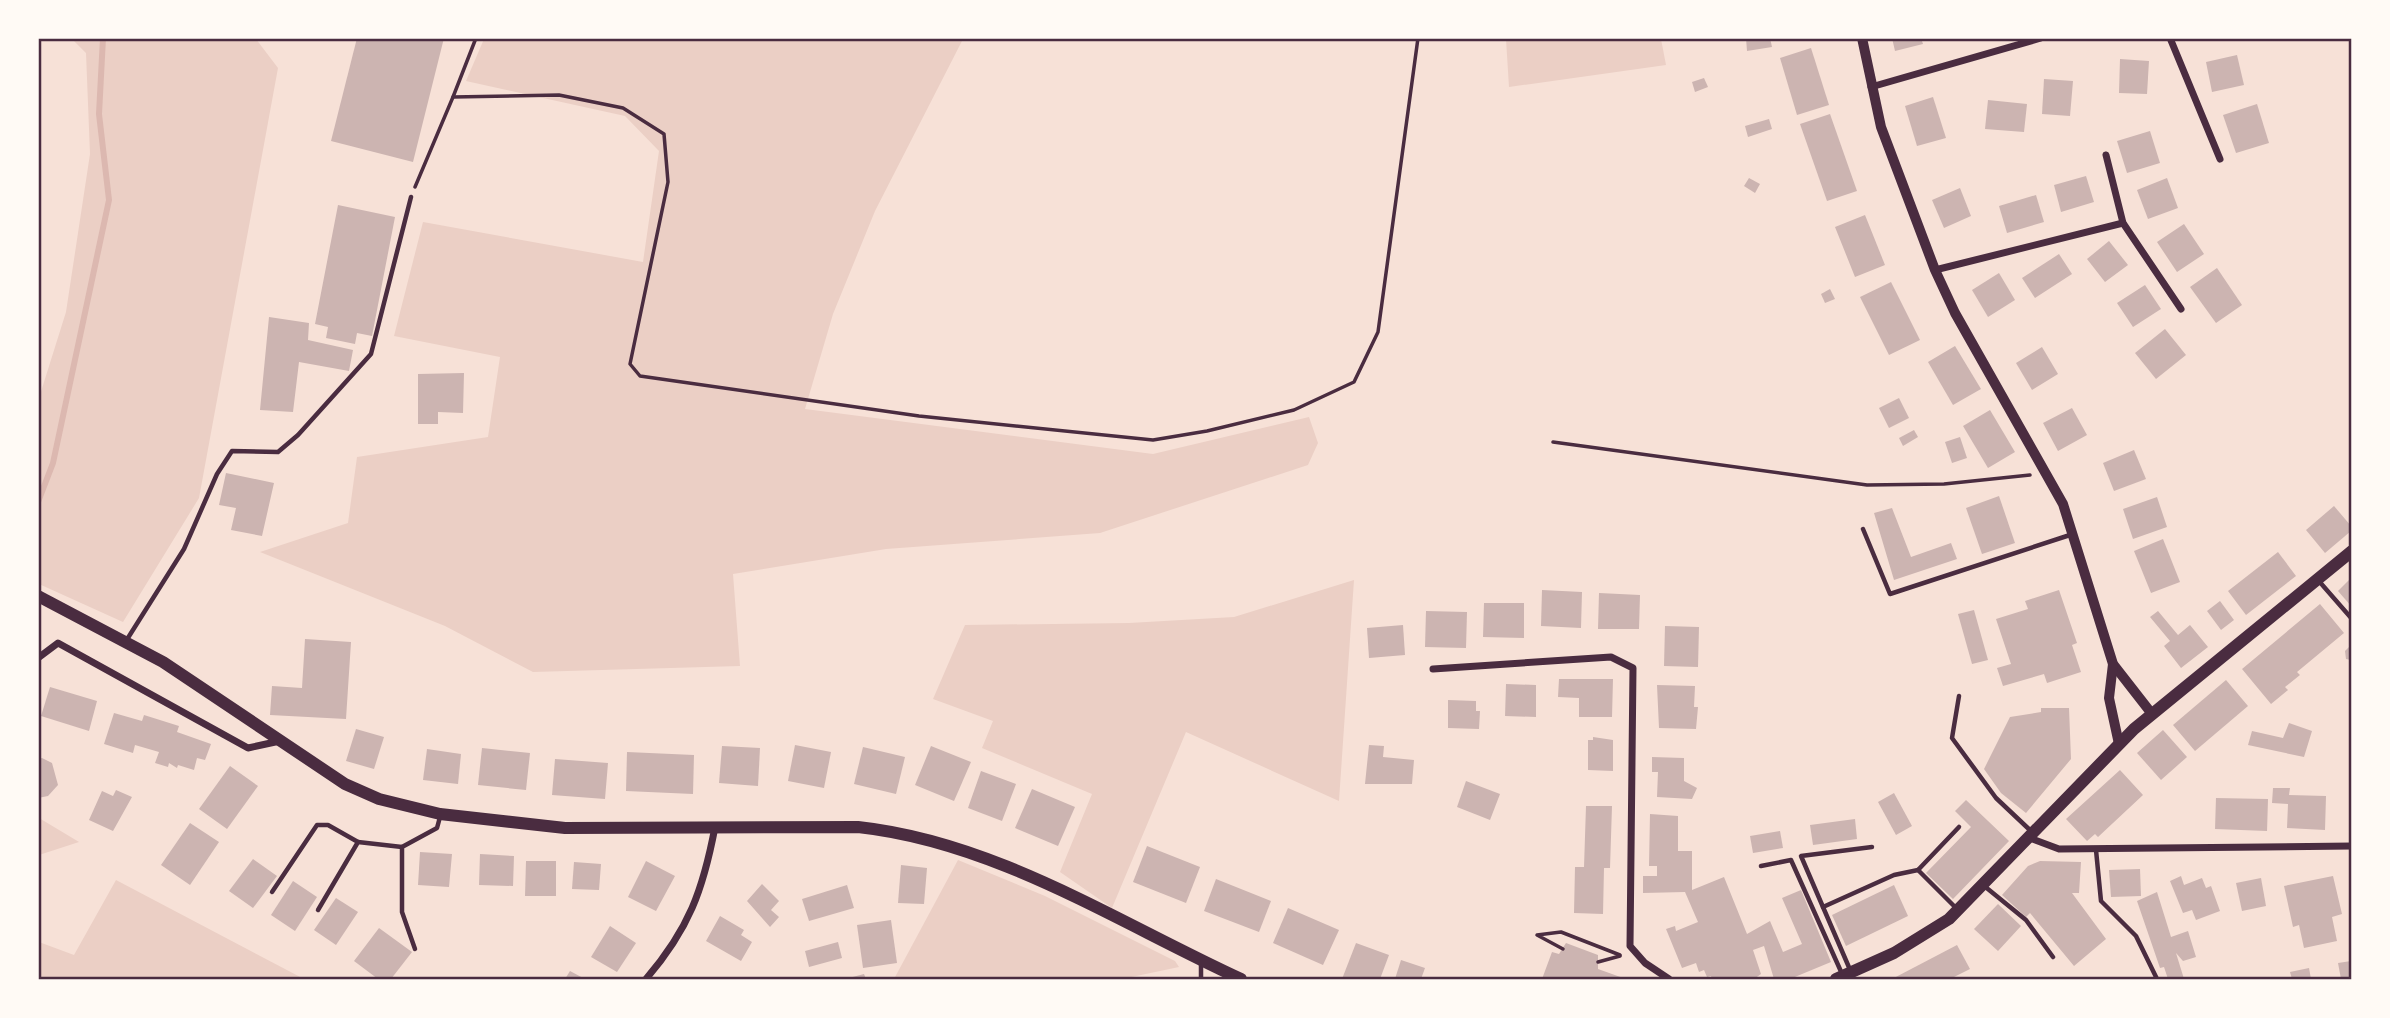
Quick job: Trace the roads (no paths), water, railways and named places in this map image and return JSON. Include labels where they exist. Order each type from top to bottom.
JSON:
[{"type":"main road","points":[[1844,976],[1922,938],[1958,910],[2119,744],[2351,551]]},
{"type":"main road","points":[[38,596],[163,662],[345,785],[379,799],[440,814],[565,828],[858,827],[904,832],[952,845],[1042,883],[1241,979]]},
{"type":"street","points":[[1862,38],[1881,127],[1935,270],[1955,313],[2048,473],[2074,534],[2113,664],[2152,714]]},
{"type":"street","points":[[1871,87],[2041,38]]},
{"type":"street","points":[[2170,38],[2220,159]]},
{"type":"street","points":[[2106,155],[2123,223],[2180,309]]},
{"type":"street","points":[[1935,270],[2123,223]]},
{"type":"street","points":[[38,658],[58,643],[248,748],[280,741]]},
{"type":"street","points":[[1433,669],[1611,657],[1633,668],[1630,946],[1645,963],[1670,979]]},
{"type":"street","points":[[2113,664],[2109,698],[2119,744]]},
{"type":"street","points":[[646,979],[688,923],[702,889],[716,826]]},
{"type":"street","points":[[2029,834],[2059,849],[2351,846]]},
{"type":"lane","points":[[126,642],[184,549],[217,474],[232,451],[278,452],[298,435],[371,354],[411,197]]},
{"type":"lane","points":[[1863,529],[1890,594],[2074,534]]},
{"type":"lane","points":[[2318,580],[2351,619]]},
{"type":"lane","points":[[1959,696],[1952,738],[1996,797],[2029,834]]},
{"type":"lane","points":[[272,892],[317,825],[328,825],[358,842],[402,847],[438,828],[440,814]]},
{"type":"lane","points":[[1823,907],[1894,875],[1918,870],[1959,827]]},
{"type":"lane","points":[[318,910],[358,842]]},
{"type":"lane","points":[[402,847],[402,912],[415,949]]},
{"type":"lane","points":[[1844,976],[1823,907],[1801,856],[1872,847]]},
{"type":"lane","points":[[2096,850],[2101,901],[2136,936],[2157,979]]},
{"type":"lane","points":[[1761,866],[1791,860],[1844,976]]},
{"type":"lane","points":[[1918,870],[1958,910]]},
{"type":"lane","points":[[1982,884],[2025,920],[2053,957]]},
{"type":"lane","points":[[1201,961],[1201,979]]},
{"type":"waterway","points":[[38,502],[53,463],[109,200],[99,114],[103,38]]}]
